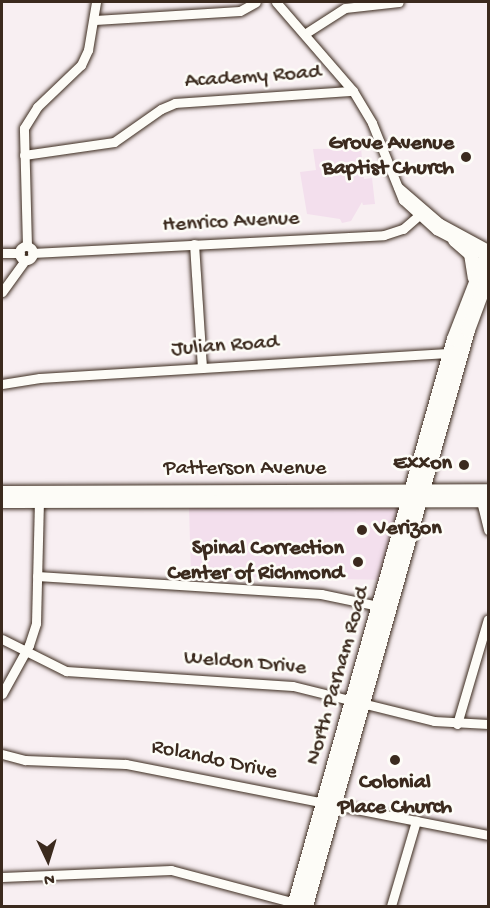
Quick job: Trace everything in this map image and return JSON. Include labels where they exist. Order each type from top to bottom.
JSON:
[{"type":"highway","points":[[455,240],[471,254],[482,278]]},
{"type":"highway","name":"North Parham Road","points":[[298,905],[386,608],[457,351],[482,278],[488,253]]},
{"type":"highway","name":"North Parham Road","points":[[457,351],[460,320],[482,278]]},
{"type":"main road","name":"Patterson Avenue","points":[[418,496],[489,490]]},
{"type":"main road","name":"Patterson Avenue","points":[[2,492],[39,496],[418,496],[485,501]]},
{"type":"main road","name":"Patterson Avenue","points":[[2,502],[39,496]]},
{"type":"street","points":[[2,292],[26,253],[23,136],[30,117],[77,72],[88,50],[96,2]]},
{"type":"street","points":[[94,20],[240,11],[256,2]]},
{"type":"street","points":[[276,2],[306,33],[353,91],[403,200],[455,240],[488,253]]},
{"type":"street","points":[[306,33],[345,8],[399,2]]},
{"type":"street","name":"Academy Road","points":[[24,155],[114,142],[160,109],[175,103],[353,91]]},
{"type":"street","points":[[421,214],[488,253]]},
{"type":"street","name":"Henrico Avenue","points":[[2,253],[384,235],[403,229],[421,214]]},
{"type":"street","points":[[194,244],[202,368]]},
{"type":"street","name":"Julian Road","points":[[2,384],[457,351]]},
{"type":"street","points":[[2,694],[25,653],[36,622],[39,496]]},
{"type":"street","points":[[485,501],[489,530]]},
{"type":"street","points":[[37,576],[321,594],[386,608]]},
{"type":"street","points":[[457,724],[489,619]]},
{"type":"street","name":"Weldon Drive","points":[[2,639],[25,653],[66,671],[293,686],[457,724],[489,724]]},
{"type":"street","name":"Rolando Drive","points":[[2,754],[25,760],[126,764],[489,835]]},
{"type":"street","points":[[391,906],[416,821]]},
{"type":"street","points":[[2,877],[171,870],[298,905]]},
{"type":"shaded area","points":[[361,148],[364,179],[372,178],[375,204],[363,205],[362,202],[351,221],[342,223],[340,219],[307,214],[300,172],[316,170],[313,149]]},
{"type":"shaded area","points":[[411,502],[388,580],[191,576],[189,507]]},
{"type":"place","name":"Grove Avenue Baptist Church","points":[[466,157]]},
{"type":"place","name":"Exxon","points":[[464,465]]},
{"type":"place","name":"Verizon","points":[[362,530]]},
{"type":"place","name":"Spinal Correction Center of Richmond","points":[[358,562]]},
{"type":"place","name":"Colonial Place Church","points":[[395,760]]}]
